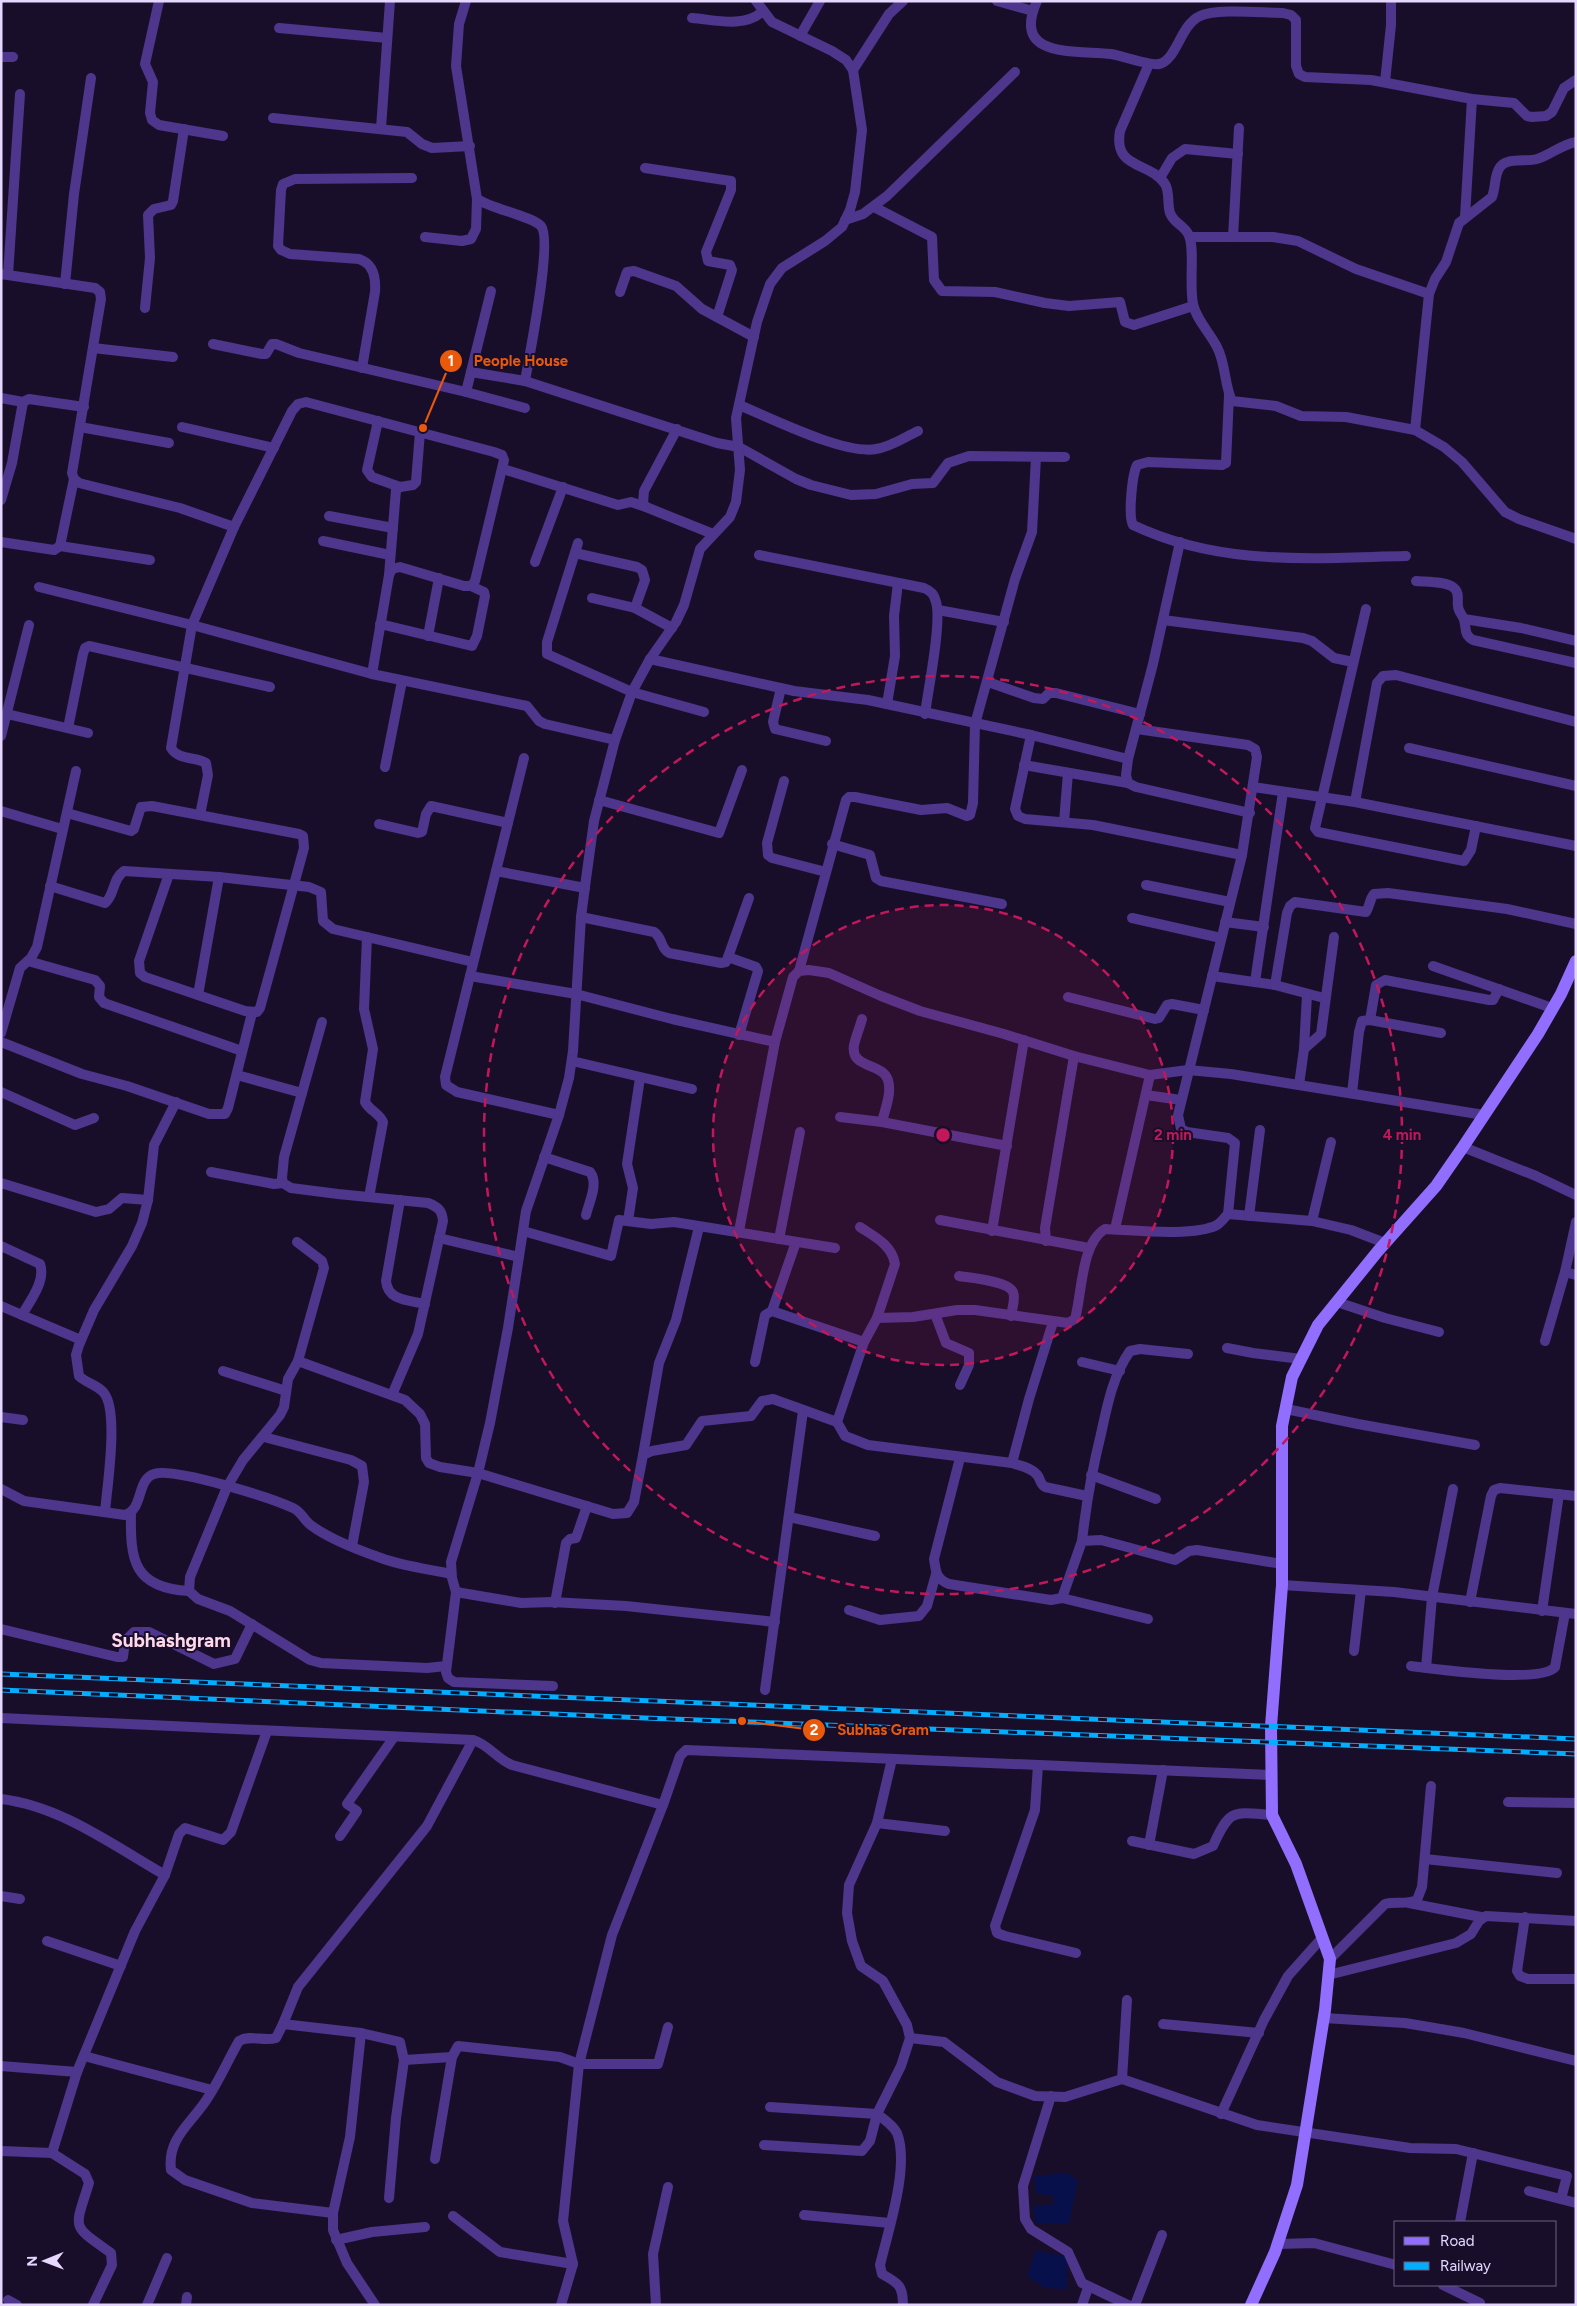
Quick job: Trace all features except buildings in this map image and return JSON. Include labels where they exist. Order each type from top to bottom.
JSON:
[{"type":"main road","points":[[1252,2305],[1278,2244],[1297,2185],[1324,2018],[1330,1959],[1321,1939],[1296,1864],[1272,1815],[1271,1726],[1282,1585],[1282,1426],[1292,1377],[1318,1325],[1385,1243],[1436,1186],[1463,1147],[1538,1034],[1576,961]]},
{"type":"street","points":[[159,1],[145,64],[153,82],[152,120],[158,124],[223,136]]},
{"type":"street","points":[[381,128],[390,1]]},
{"type":"street","points":[[425,238],[462,241],[471,239],[476,229],[478,199],[456,66],[459,24],[466,1]]},
{"type":"street","points":[[553,1686],[454,1682],[448,1678],[446,1666],[456,1592],[451,1574],[451,1562],[478,1473],[508,1328],[526,1211],[559,1115],[572,1061],[581,917],[599,800],[614,740],[632,692],[684,605],[700,549],[730,517],[736,502],[740,470],[736,418],[762,303],[770,284],[782,268],[826,241],[842,227],[855,192],[862,130],[860,103],[853,70],[846,60],[832,51],[772,22],[762,12],[756,1]]},
{"type":"street","points":[[800,36],[820,1]]},
{"type":"street","points":[[853,70],[889,14],[903,1]]},
{"type":"street","points":[[997,1],[1035,6],[1032,25],[1034,36],[1038,43],[1049,48],[1126,57],[1150,64],[1160,64],[1168,59],[1187,26],[1200,15],[1214,12],[1283,13],[1292,15],[1296,20],[1296,66],[1298,74],[1385,82],[1472,99],[1514,103],[1527,116],[1546,116],[1552,112],[1564,88],[1576,80]]},
{"type":"street","points":[[1385,82],[1391,25],[1391,1]]},
{"type":"street","points":[[692,18],[736,22],[755,18],[762,12]]},
{"type":"street","points":[[279,28],[387,38]]},
{"type":"street","points":[[1,57],[12,57]]},
{"type":"street","points":[[1150,64],[1120,131],[1118,141],[1121,152],[1129,160],[1160,178],[1166,185],[1171,215],[1175,222],[1186,230],[1190,237],[1190,282],[1193,306],[1222,359],[1232,401],[1276,406],[1301,416],[1346,417],[1415,430],[1444,446],[1462,462],[1505,512],[1519,519],[1576,539]]},
{"type":"street","points":[[845,220],[864,214],[874,207],[1015,72]]},
{"type":"street","points":[[65,284],[74,194],[91,78]]},
{"type":"street","points":[[20,94],[6,231],[4,274],[95,288],[100,292],[84,407],[72,473],[74,479],[60,546]]},
{"type":"street","points":[[1465,217],[1472,99]]},
{"type":"street","points":[[273,118],[407,132],[422,144],[432,148],[470,146]]},
{"type":"street","points":[[1233,237],[1239,128]]},
{"type":"street","points":[[144,308],[150,258],[148,215],[154,209],[171,205],[173,201],[184,129]]},
{"type":"street","points":[[1415,430],[1429,294],[1435,279],[1446,262],[1459,223],[1492,197],[1498,170],[1502,164],[1510,161],[1535,160],[1559,146],[1576,142]]},
{"type":"street","points":[[1160,178],[1172,158],[1185,149],[1238,154]]},
{"type":"street","points":[[645,168],[731,181],[731,190],[706,252],[708,261],[730,265],[732,270],[717,317]]},
{"type":"street","points":[[362,368],[376,284],[371,267],[366,262],[358,259],[290,254],[280,250],[278,246],[281,190],[283,184],[295,179],[412,178]]},
{"type":"street","points":[[478,199],[486,205],[533,221],[541,226],[545,234],[545,257],[525,380]]},
{"type":"street","points":[[874,207],[932,237],[934,280],[942,291],[995,292],[1045,304],[1069,306],[1120,302],[1125,322],[1134,325],[1193,306]]},
{"type":"street","points":[[1190,237],[1273,238],[1298,241],[1356,269],[1429,294]]},
{"type":"street","points":[[620,292],[627,272],[634,271],[676,286],[683,290],[696,304],[754,337]]},
{"type":"street","points":[[466,392],[492,290]]},
{"type":"street","points":[[213,344],[262,354],[266,354],[272,344],[276,344],[299,353],[466,392],[525,408]]},
{"type":"street","points":[[93,348],[173,357]]},
{"type":"street","points":[[471,372],[525,380],[717,443],[739,446],[804,482],[830,490],[861,496],[912,484],[933,483],[948,464],[969,456],[1065,457]]},
{"type":"street","points":[[1229,394],[1228,454],[1226,463],[1222,465],[1142,463],[1137,466],[1134,470],[1131,516],[1133,525],[1180,542],[1215,551],[1284,559],[1406,556]]},
{"type":"street","points":[[1,398],[24,402],[29,399],[84,407]]},
{"type":"street","points":[[1,500],[14,456],[24,402]]},
{"type":"street","points":[[200,816],[208,775],[206,763],[175,754],[172,748],[192,625],[234,527],[292,411],[298,404],[306,402],[502,455],[503,469],[475,581],[471,586]]},
{"type":"street","points":[[739,405],[828,440],[865,450],[884,447],[918,431]]},
{"type":"street","points":[[378,421],[366,470],[372,477],[400,487],[413,485],[416,482],[420,432]]},
{"type":"street","points":[[80,427],[169,444]]},
{"type":"street","points":[[182,427],[274,448]]},
{"type":"street","points":[[646,507],[643,504],[644,491],[676,429]]},
{"type":"street","points":[[738,1232],[755,1134],[775,1042],[793,977],[799,971],[843,805],[849,797],[921,810],[947,808],[967,816],[970,815],[973,803],[975,724],[1020,565],[1032,532],[1036,457]]},
{"type":"street","points":[[503,469],[618,505],[631,502],[713,534]]},
{"type":"street","points":[[74,479],[79,483],[180,508],[234,527]]},
{"type":"street","points":[[372,674],[389,575],[396,490],[400,487]]},
{"type":"street","points":[[535,562],[563,488]]},
{"type":"street","points":[[329,516],[393,528]]},
{"type":"street","points":[[323,541],[390,555]]},
{"type":"street","points":[[1,542],[54,550],[60,546],[150,560]]},
{"type":"street","points":[[1128,783],[1126,775],[1128,759],[1137,729],[1180,542]]},
{"type":"street","points":[[636,608],[645,580],[642,570],[576,548],[547,642],[547,654],[632,692],[704,712]]},
{"type":"street","points":[[759,555],[924,588],[932,592],[938,610],[925,714]]},
{"type":"street","points":[[380,624],[472,646],[477,636],[485,596],[484,592],[471,586],[400,567],[392,569],[389,575]]},
{"type":"street","points":[[428,636],[440,578]]},
{"type":"street","points":[[1416,581],[1450,585],[1456,588],[1458,595],[1457,605],[1464,620],[1464,630],[1467,637],[1473,640],[1576,663]]},
{"type":"street","points":[[887,704],[894,656],[894,616],[898,583]]},
{"type":"street","points":[[39,587],[192,625],[372,674],[526,706],[539,722],[614,740]]},
{"type":"street","points":[[592,598],[636,608],[672,628]]},
{"type":"street","points":[[1366,609],[1315,828],[1318,832],[1464,861],[1468,858],[1476,826]]},
{"type":"street","points":[[938,610],[1004,622]]},
{"type":"street","points":[[1163,620],[1304,638],[1312,641],[1334,658],[1353,662]]},
{"type":"street","points":[[1464,620],[1521,628],[1576,641]]},
{"type":"street","points":[[1,736],[29,625]]},
{"type":"street","points":[[68,728],[83,654],[85,648],[89,646],[270,687]]},
{"type":"street","points":[[650,659],[782,688],[887,704],[925,714],[1031,735],[1128,759]]},
{"type":"street","points":[[1355,802],[1377,683],[1383,676],[1396,675],[1576,722]]},
{"type":"street","points":[[385,767],[402,681]]},
{"type":"street","points":[[988,682],[1034,698],[1043,699],[1050,693],[1056,693],[1140,714]]},
{"type":"street","points":[[782,688],[773,722],[775,729],[826,741]]},
{"type":"street","points":[[7,714],[88,733]]},
{"type":"street","points":[[877,1318],[975,1310],[1068,1323],[1075,1319],[1089,1248],[1098,1233],[1105,1229],[1202,1230],[1218,1224],[1228,1214],[1235,1143],[1228,1138],[1187,1132],[1181,1129],[1178,1115],[1242,855],[1250,813],[1257,757],[1255,749],[1248,745],[1137,729]]},
{"type":"street","points":[[1031,735],[1015,809],[1018,816],[1093,825],[1242,855]]},
{"type":"street","points":[[1409,748],[1576,786]]},
{"type":"street","points":[[524,758],[445,1077],[446,1085],[457,1092],[559,1115]]},
{"type":"street","points":[[1024,765],[1128,783],[1136,787],[1250,813]]},
{"type":"street","points":[[599,800],[718,833],[742,770]]},
{"type":"street","points":[[1,1033],[20,968],[35,954],[76,771]]},
{"type":"street","points":[[1064,822],[1068,772]]},
{"type":"street","points":[[784,781],[767,843],[768,855],[772,858],[826,872]]},
{"type":"street","points":[[1253,788],[1355,802],[1576,846]]},
{"type":"street","points":[[1255,982],[1283,792]]},
{"type":"street","points":[[67,813],[131,830],[134,829],[140,807],[145,806],[304,836],[304,848],[260,1008],[257,1012],[252,1013],[145,978],[140,973],[138,968],[169,874]]},
{"type":"street","points":[[379,824],[418,833],[422,832],[426,814],[431,806],[508,823]]},
{"type":"street","points":[[1,810],[62,829]]},
{"type":"street","points":[[832,844],[870,855],[876,878],[881,881],[1002,904]]},
{"type":"street","points":[[50,886],[104,903],[108,900],[115,880],[124,871],[219,877],[309,887],[321,892],[323,921],[326,926],[473,962]]},
{"type":"street","points":[[496,872],[585,888]]},
{"type":"street","points":[[198,995],[219,877]]},
{"type":"street","points":[[1146,884],[1230,902]]},
{"type":"street","points":[[1275,985],[1287,913],[1290,906],[1295,902],[1366,912],[1369,908],[1370,899],[1374,894],[1388,893],[1507,909],[1576,924]]},
{"type":"street","points":[[581,917],[654,932],[659,935],[664,950],[669,953],[721,963],[726,962],[749,898]]},
{"type":"street","points":[[1132,918],[1221,938]]},
{"type":"street","points":[[1225,922],[1264,927]]},
{"type":"street","points":[[367,937],[364,1009],[373,1050],[365,1102],[368,1109],[380,1116],[383,1122],[369,1197]]},
{"type":"street","points":[[1304,1049],[1321,1034],[1324,998],[1334,937]]},
{"type":"street","points":[[728,957],[756,967],[758,971],[739,1035]]},
{"type":"street","points":[[28,961],[95,980],[100,986],[99,997],[104,1003],[242,1050]]},
{"type":"street","points":[[1433,966],[1552,1008]]},
{"type":"street","points":[[799,971],[809,970],[829,973],[906,1006],[1074,1056],[1150,1075],[1188,1070],[1231,1074],[1484,1115]]},
{"type":"street","points":[[470,976],[576,994],[739,1035],[775,1042]]},
{"type":"street","points":[[1212,976],[1275,985],[1324,998]]},
{"type":"street","points":[[1370,1020],[1376,984],[1380,981],[1385,980],[1488,1000],[1493,1000],[1499,989]]},
{"type":"street","points":[[1299,1086],[1304,1049],[1307,995]]},
{"type":"street","points":[[1068,997],[1155,1019],[1159,1018],[1168,1005],[1172,1004],[1204,1010]]},
{"type":"street","points":[[1,1042],[82,1074],[127,1086],[209,1114],[225,1114],[237,1075],[252,1013]]},
{"type":"street","points":[[862,1019],[854,1046],[854,1055],[858,1061],[884,1073],[888,1080],[890,1090],[882,1122]]},
{"type":"street","points":[[1352,1093],[1360,1024],[1362,1021],[1370,1020],[1441,1033]]},
{"type":"street","points":[[283,1183],[284,1157],[322,1022]]},
{"type":"street","points":[[992,1231],[1024,1040]]},
{"type":"street","points":[[1046,1241],[1046,1228],[1074,1056]]},
{"type":"street","points":[[572,1061],[692,1089]]},
{"type":"street","points":[[237,1075],[302,1093]]},
{"type":"street","points":[[1115,1230],[1150,1075]]},
{"type":"street","points":[[628,1221],[632,1188],[627,1164],[640,1078]]},
{"type":"street","points":[[1,1092],[75,1124],[94,1118]]},
{"type":"street","points":[[1146,1095],[1181,1100]]},
{"type":"street","points":[[105,1512],[111,1452],[108,1401],[104,1393],[79,1376],[76,1355],[94,1310],[132,1246],[142,1223],[148,1200],[154,1145],[176,1102]]},
{"type":"street","points":[[840,1117],[882,1122],[1006,1146]]},
{"type":"street","points":[[1249,1216],[1260,1130]]},
{"type":"street","points":[[779,1239],[800,1132]]},
{"type":"street","points":[[1312,1221],[1331,1142]]},
{"type":"street","points":[[1463,1147],[1536,1176],[1576,1195]]},
{"type":"street","points":[[544,1156],[590,1172],[593,1175],[594,1184],[586,1215]]},
{"type":"street","points":[[211,1172],[274,1184],[283,1183],[291,1188],[428,1203],[438,1207],[443,1221],[418,1334],[392,1395]]},
{"type":"street","points":[[1,1183],[96,1212],[109,1209],[122,1198],[148,1200]]},
{"type":"street","points":[[400,1200],[386,1281],[387,1290],[390,1294],[400,1298],[425,1304]]},
{"type":"street","points":[[1228,1214],[1312,1221],[1352,1230],[1385,1243]]},
{"type":"street","points":[[522,1231],[611,1256],[619,1220],[651,1224],[674,1222],[835,1248]]},
{"type":"street","points":[[940,1220],[1089,1248]]},
{"type":"street","points":[[1545,1341],[1571,1274],[1576,1222]]},
{"type":"street","points":[[298,1361],[405,1400],[420,1414],[425,1424],[426,1458],[429,1463],[440,1467],[478,1473],[613,1514],[627,1513],[634,1502],[659,1363],[676,1320],[698,1226]]},
{"type":"street","points":[[837,1422],[864,1342],[877,1318],[896,1264],[894,1256],[886,1245],[860,1227]]},
{"type":"street","points":[[439,1238],[518,1258]]},
{"type":"street","points":[[189,1591],[190,1577],[227,1487],[243,1460],[264,1437],[280,1415],[288,1378],[298,1361],[324,1268],[322,1261],[297,1242]]},
{"type":"street","points":[[755,1362],[765,1315],[772,1311],[796,1242]]},
{"type":"street","points":[[1,1246],[32,1259],[40,1264],[43,1270],[40,1283],[22,1316]]},
{"type":"street","points":[[959,1276],[1000,1283],[1011,1289],[1014,1294],[1011,1316]]},
{"type":"street","points":[[1337,1302],[1385,1318],[1439,1332]]},
{"type":"street","points":[[1,1306],[81,1340]]},
{"type":"street","points":[[772,1311],[864,1342]]},
{"type":"street","points":[[935,1314],[946,1343],[969,1353],[969,1366],[960,1385]]},
{"type":"street","points":[[1012,1463],[1029,1398],[1054,1322]]},
{"type":"street","points":[[1227,1348],[1301,1359]]},
{"type":"street","points":[[1062,1598],[1082,1541],[1086,1496],[1109,1396],[1130,1351],[1140,1350],[1188,1354]]},
{"type":"street","points":[[1082,1362],[1120,1371]]},
{"type":"street","points":[[222,1371],[286,1391]]},
{"type":"street","points":[[643,1455],[652,1451],[686,1445],[702,1421],[751,1416],[762,1401],[773,1399],[837,1422],[845,1436],[868,1445],[1012,1463],[1035,1473],[1041,1485],[1045,1487],[1086,1496]]},
{"type":"street","points":[[1286,1409],[1358,1424],[1475,1444]]},
{"type":"street","points":[[765,1690],[803,1411]]},
{"type":"street","points":[[1,1417],[23,1420]]},
{"type":"street","points":[[264,1437],[351,1460],[362,1466],[364,1482],[352,1546]]},
{"type":"street","points":[[849,1610],[880,1620],[919,1616],[928,1606],[936,1574],[934,1559],[960,1458]]},
{"type":"street","points":[[446,1666],[427,1668],[321,1663],[310,1660],[230,1611],[198,1599],[189,1591],[163,1588],[147,1578],[132,1556],[130,1544],[131,1513],[147,1478],[154,1473],[169,1472],[227,1487],[293,1508],[300,1512],[310,1525],[382,1559],[451,1574]]},
{"type":"street","points":[[1091,1476],[1156,1499]]},
{"type":"street","points":[[1470,1602],[1491,1496],[1494,1490],[1500,1488],[1576,1496]]},
{"type":"street","points":[[1,1489],[24,1501],[105,1512],[131,1513]]},
{"type":"street","points":[[1426,1668],[1432,1597],[1453,1489]]},
{"type":"street","points":[[1542,1610],[1559,1494]]},
{"type":"street","points":[[555,1603],[566,1543],[570,1539],[576,1538],[587,1506]]},
{"type":"street","points":[[789,1517],[875,1536]]},
{"type":"street","points":[[1082,1541],[1102,1540],[1175,1560],[1189,1551],[1197,1550],[1282,1564]]},
{"type":"street","points":[[936,1574],[940,1581],[949,1584],[1051,1600],[1062,1598],[1148,1619]]},
{"type":"street","points":[[1282,1585],[1432,1597],[1576,1614]]},
{"type":"street","points":[[1354,1651],[1361,1590]]},
{"type":"street","points":[[456,1592],[521,1603],[626,1606],[775,1622]]},
{"type":"street","points":[[1411,1666],[1497,1674],[1543,1674],[1551,1672],[1555,1667],[1565,1613]]},
{"type":"street","points":[[1,1629],[117,1657],[123,1657],[125,1640],[134,1632],[149,1632],[214,1664],[235,1659],[252,1624]]},
{"type":"street","points":[[1,1718],[267,1732],[473,1740],[481,1742],[503,1761],[512,1765],[664,1805]]},
{"type":"street","points":[[52,2153],[77,2072],[135,1931],[165,1875],[180,1834],[185,1828],[223,1840],[231,1832],[267,1732]]},
{"type":"street","points":[[340,1836],[357,1811],[347,1804],[394,1737]]},
{"type":"street","points":[[333,2213],[252,2203],[185,2180],[170,2170],[173,2144],[183,2127],[206,2101],[238,2041],[246,2036],[269,2040],[276,2038],[298,1987],[427,1826],[473,1740]]},
{"type":"street","points":[[561,2305],[573,2264],[563,2221],[579,2064],[612,1935],[664,1805],[680,1756],[686,1750],[1271,1774]]},
{"type":"street","points":[[764,2144],[862,2151],[870,2141],[877,2114],[901,2066],[910,2038],[907,2025],[883,1981],[861,1966],[852,1941],[847,1913],[849,1885],[877,1823],[892,1758]]},
{"type":"street","points":[[1038,1765],[1035,1810],[995,1926],[997,1933],[1005,1936],[1076,1953]]},
{"type":"street","points":[[1149,1845],[1164,1770]]},
{"type":"street","points":[[1409,1903],[1417,1900],[1422,1887],[1431,1786]]},
{"type":"street","points":[[1,1799],[12,1800],[67,1819],[165,1875]]},
{"type":"street","points":[[1508,1802],[1576,1803]]},
{"type":"street","points":[[1132,1841],[1194,1854],[1213,1846],[1222,1825],[1227,1819],[1238,1813],[1272,1815]]},
{"type":"street","points":[[877,1823],[945,1831]]},
{"type":"street","points":[[1425,1859],[1557,1873]]},
{"type":"street","points":[[1,1896],[20,1899]]},
{"type":"street","points":[[1330,1959],[1384,1904],[1392,1902],[1409,1903],[1482,1918],[1525,1917],[1576,1921]]},
{"type":"street","points":[[1525,1917],[1517,1971],[1520,1976],[1528,1978],[1576,1979]]},
{"type":"street","points":[[1328,1975],[1456,1943],[1471,1934],[1482,1918]]},
{"type":"street","points":[[1221,2114],[1288,1976],[1321,1939]]},
{"type":"street","points":[[46,1941],[121,1966]]},
{"type":"street","points":[[1122,2079],[1127,2000]]},
{"type":"street","points":[[1324,2018],[1405,2023],[1464,2034],[1576,2061]]},
{"type":"street","points":[[283,2024],[361,2033],[400,2042],[404,2060],[396,2118],[389,2198]]},
{"type":"street","points":[[1163,2024],[1259,2033]]},
{"type":"street","points":[[435,2159],[452,2057],[458,2046],[560,2057],[579,2064],[658,2064],[668,2027]]},
{"type":"street","points":[[361,2033],[350,2137],[333,2213],[336,2240],[347,2263],[375,2305]]},
{"type":"street","points":[[910,2038],[944,2042],[997,2082],[1035,2096],[1065,2097],[1122,2079],[1257,2125],[1305,2134],[1410,2148],[1456,2149],[1567,2176],[1561,2200]]},
{"type":"street","points":[[84,2056],[212,2090]]},
{"type":"street","points":[[404,2060],[452,2057]]},
{"type":"street","points":[[1,2066],[77,2072]]},
{"type":"street","points":[[1051,2096],[1023,2186],[1025,2219],[1031,2229],[1068,2252],[1082,2283],[1088,2288],[1128,2305]]},
{"type":"street","points":[[770,2107],[877,2114],[897,2133],[901,2160],[899,2183],[880,2265],[882,2274],[899,2285],[903,2292],[903,2305]]},
{"type":"street","points":[[1,2151],[52,2153],[85,2174],[89,2183],[77,2221],[81,2231],[111,2253],[112,2265],[93,2305]]},
{"type":"street","points":[[1460,2221],[1473,2153]]},
{"type":"street","points":[[656,2305],[653,2254],[668,2186]]},
{"type":"street","points":[[1529,2191],[1576,2204]]},
{"type":"street","points":[[804,2215],[890,2223]]},
{"type":"street","points":[[453,2216],[500,2252],[573,2264]]},
{"type":"street","points":[[336,2240],[372,2232],[425,2227]]},
{"type":"street","points":[[1135,2305],[1162,2235]]},
{"type":"street","points":[[1278,2244],[1314,2243],[1394,2264]]},
{"type":"street","points":[[147,2305],[167,2258]]},
{"type":"street","points":[[1445,2286],[1480,2303]]},
{"type":"street","points":[[1082,2305],[1088,2288]]},
{"type":"shaded area","points":[[1067,2173],[1078,2180],[1069,2224],[1036,2224],[1033,2206],[1055,2204],[1052,2196],[1036,2193],[1034,2176]]},
{"type":"shaded area","points":[[1036,2251],[1067,2256],[1067,2289],[1045,2288],[1027,2276]]},
{"type":"railway","points":[[1,1674],[1576,1739]]},
{"type":"railway","points":[[1,1690],[645,1718],[1576,1754]]},
{"type":"place","name":"People House","points":[[423,428]]},
{"type":"place","name":"Subhas Gram","points":[[742,1721]]},
{"type":"district","name":"Subhashgram","points":[[171,1640]]}]
